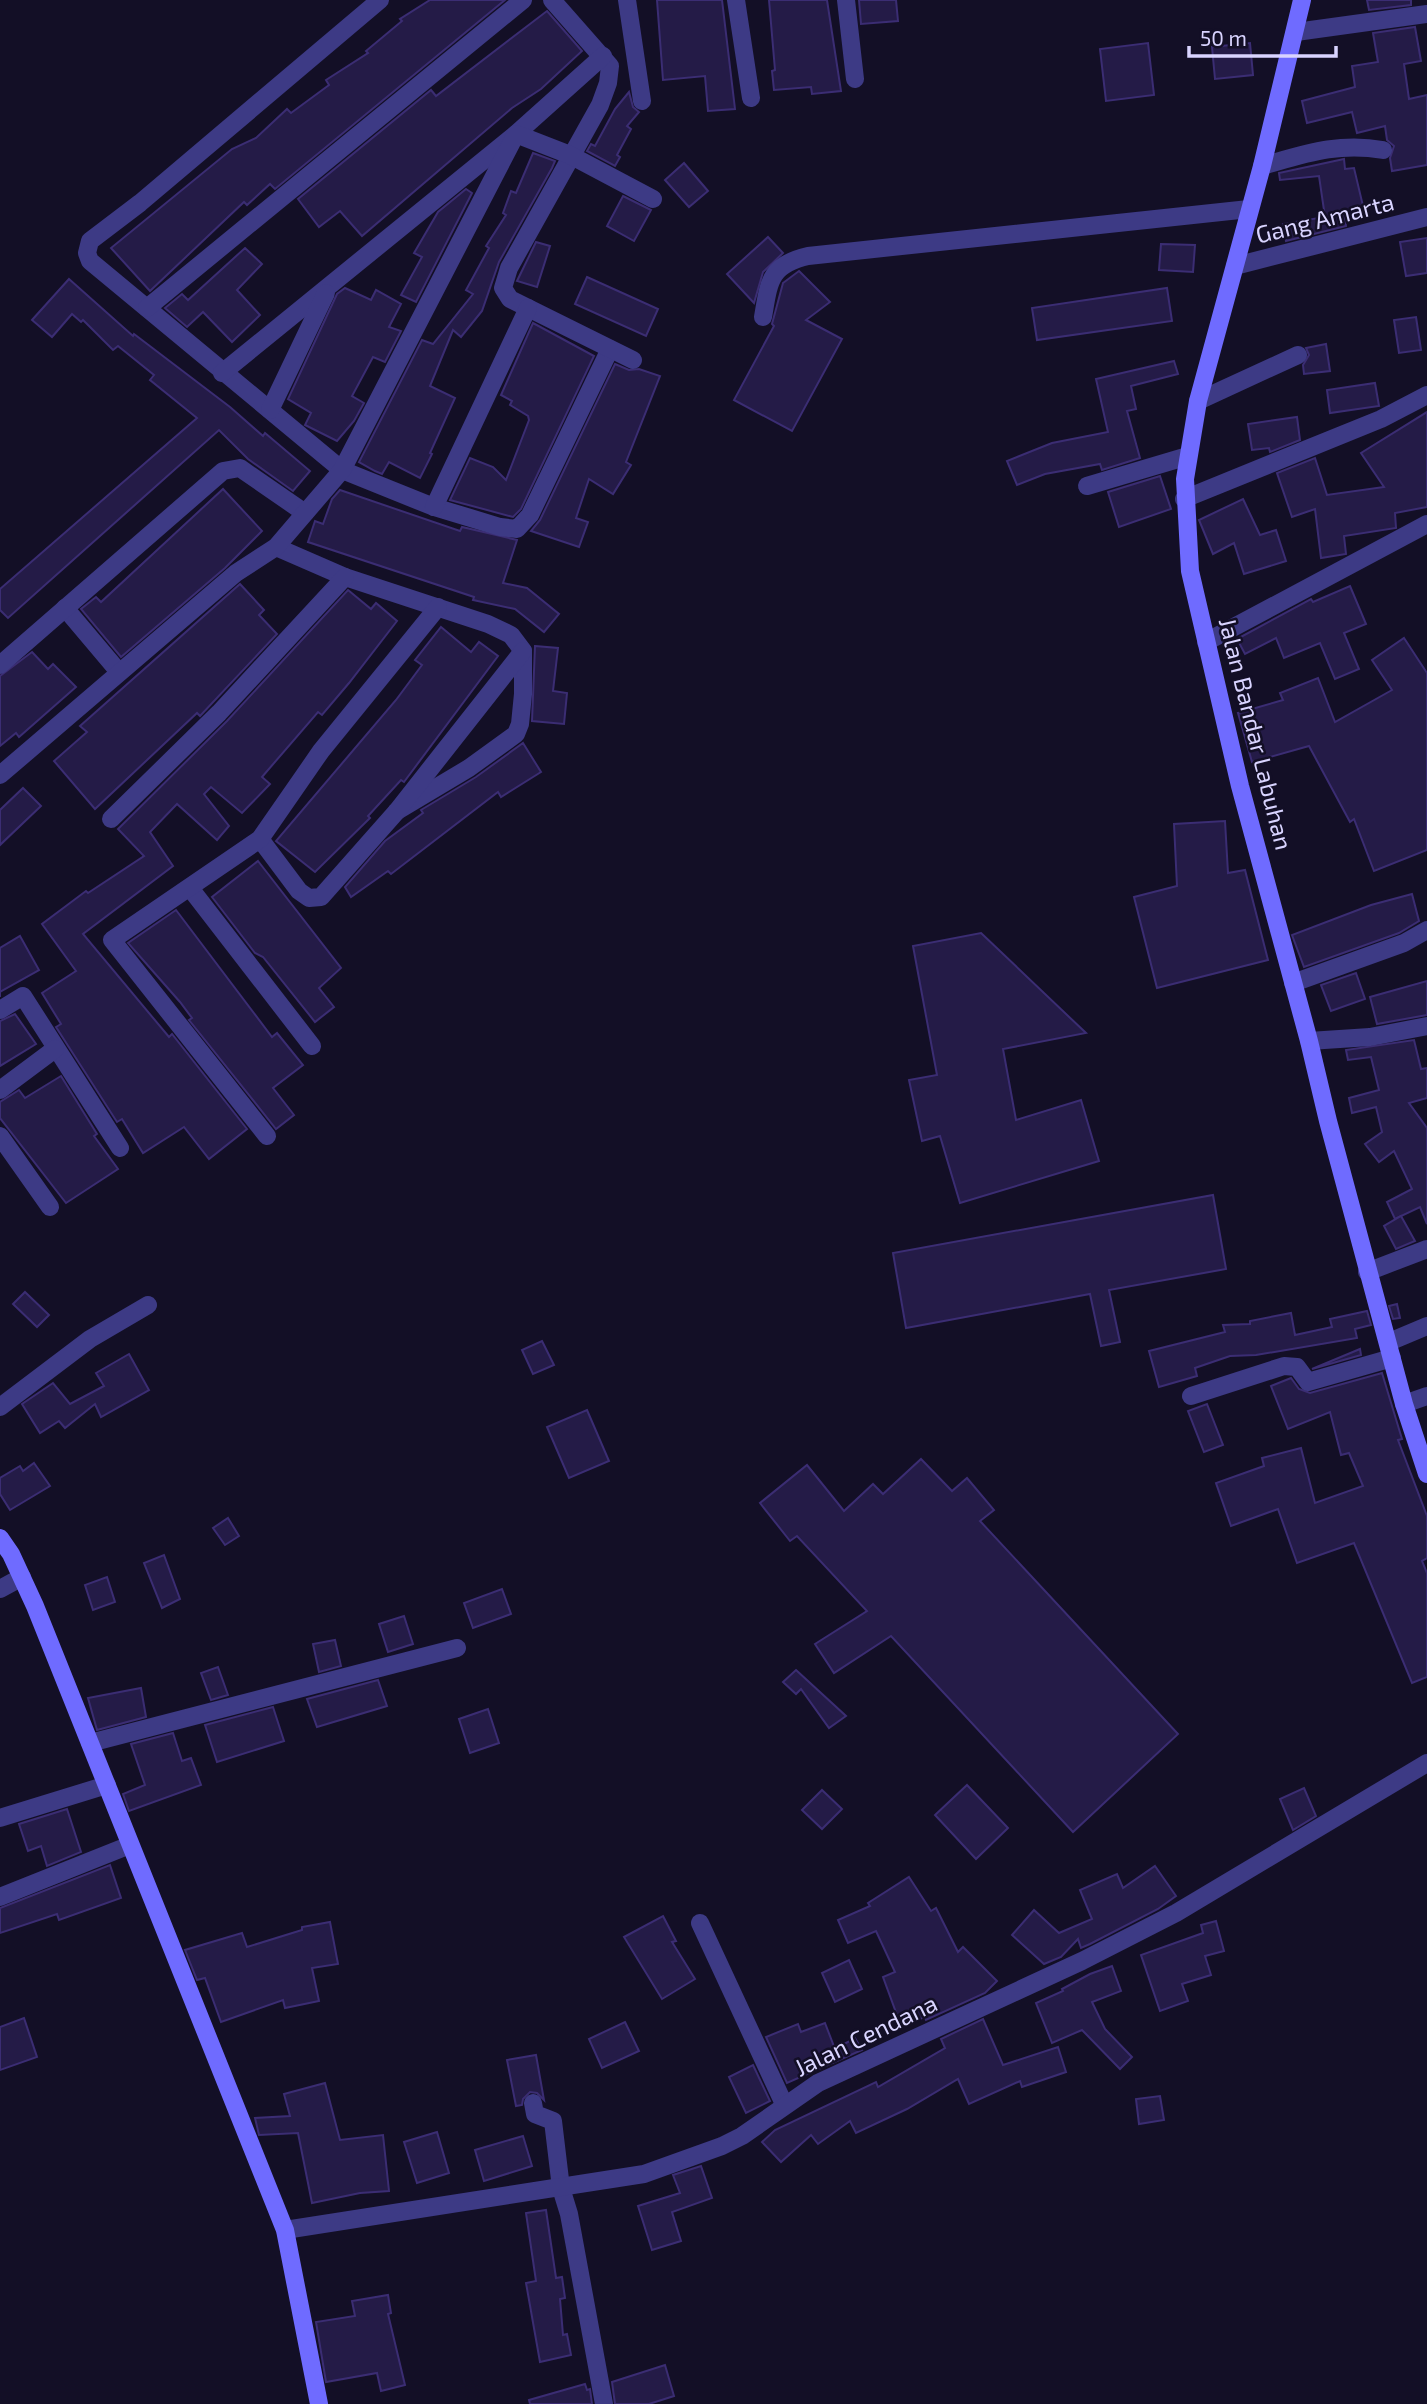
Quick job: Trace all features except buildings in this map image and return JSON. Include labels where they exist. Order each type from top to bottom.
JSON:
[{"type":"main road","name":"Jalan Bandar Labuhan","points":[[1303,0],[1199,401],[1188,456],[1184,499],[1190,570],[1240,786],[1309,1041],[1367,1272],[1404,1404],[1427,1474]]},
{"type":"main road","points":[[0,1538],[22,1577],[90,1742],[285,2230],[319,2404]]},
{"type":"street","points":[[380,0],[140,203],[90,241],[87,253],[90,261],[342,470],[434,507],[510,530],[523,525],[610,349]]},
{"type":"street","points":[[147,308],[523,0]]},
{"type":"street","points":[[552,0],[606,61],[608,83],[600,105],[505,277],[504,294],[633,360]]},
{"type":"street","points":[[627,0],[642,101]]},
{"type":"street","points":[[736,0],[751,98]]},
{"type":"street","points":[[846,0],[855,79]]},
{"type":"street","points":[[1296,32],[1427,14]]},
{"type":"street","points":[[222,373],[329,289],[606,61],[635,59]]},
{"type":"street","points":[[516,134],[570,155],[653,199]]},
{"type":"street","points":[[0,775],[236,573],[276,547],[342,470],[516,134]]},
{"type":"street","points":[[1262,166],[1323,149],[1354,145],[1382,150]]},
{"type":"street","points":[[763,317],[773,275],[789,260],[1249,209]]},
{"type":"street","name":"Gang Amarta","points":[[1235,266],[1427,218]]},
{"type":"street","points":[[270,410],[329,289]]},
{"type":"street","points":[[434,507],[528,308]]},
{"type":"street","points":[[1199,401],[1298,355]]},
{"type":"street","points":[[1184,499],[1381,419],[1427,395]]},
{"type":"street","points":[[1087,486],[1188,456]]},
{"type":"street","points":[[0,665],[223,471],[240,468],[305,513]]},
{"type":"street","points":[[1206,642],[1427,524]]},
{"type":"street","points":[[276,547],[345,577],[501,630],[518,642],[523,651],[523,694],[520,724],[516,734],[469,768],[397,811]]},
{"type":"street","points":[[111,819],[219,713],[345,577]]},
{"type":"street","points":[[267,1136],[112,940],[260,839],[321,751],[438,607]]},
{"type":"street","points":[[65,608],[119,672]]},
{"type":"street","points":[[260,839],[299,891],[314,899],[321,897],[338,882],[397,811],[523,651]]},
{"type":"street","points":[[190,888],[312,1046]]},
{"type":"street","points":[[1293,982],[1404,943],[1427,930]]},
{"type":"street","points":[[0,1010],[23,996],[120,1148]]},
{"type":"street","points":[[1309,1041],[1370,1037],[1427,1026]]},
{"type":"street","points":[[0,1090],[55,1049]]},
{"type":"street","points":[[0,1136],[50,1207]]},
{"type":"street","points":[[1367,1272],[1427,1249]]},
{"type":"street","points":[[0,1408],[90,1339],[148,1305]]},
{"type":"street","points":[[1191,1396],[1284,1366],[1297,1367],[1304,1379],[1316,1381],[1391,1350],[1427,1326]]},
{"type":"street","points":[[1404,1404],[1427,1396]]},
{"type":"street","points":[[0,1589],[22,1577]]},
{"type":"street","points":[[90,1742],[457,1648]]},
{"type":"street","name":"Jalan Cendana","points":[[285,2230],[644,2174],[722,2146],[742,2136],[784,2104],[818,2083],[1082,1961],[1176,1913],[1427,1763]]},
{"type":"street","points":[[0,1818],[107,1785]]},
{"type":"street","points":[[0,1897],[130,1845]]},
{"type":"street","points":[[700,1923],[784,2104]]},
{"type":"street","points":[[533,2103],[536,2114],[553,2121],[561,2188],[569,2214],[604,2404]]}]
